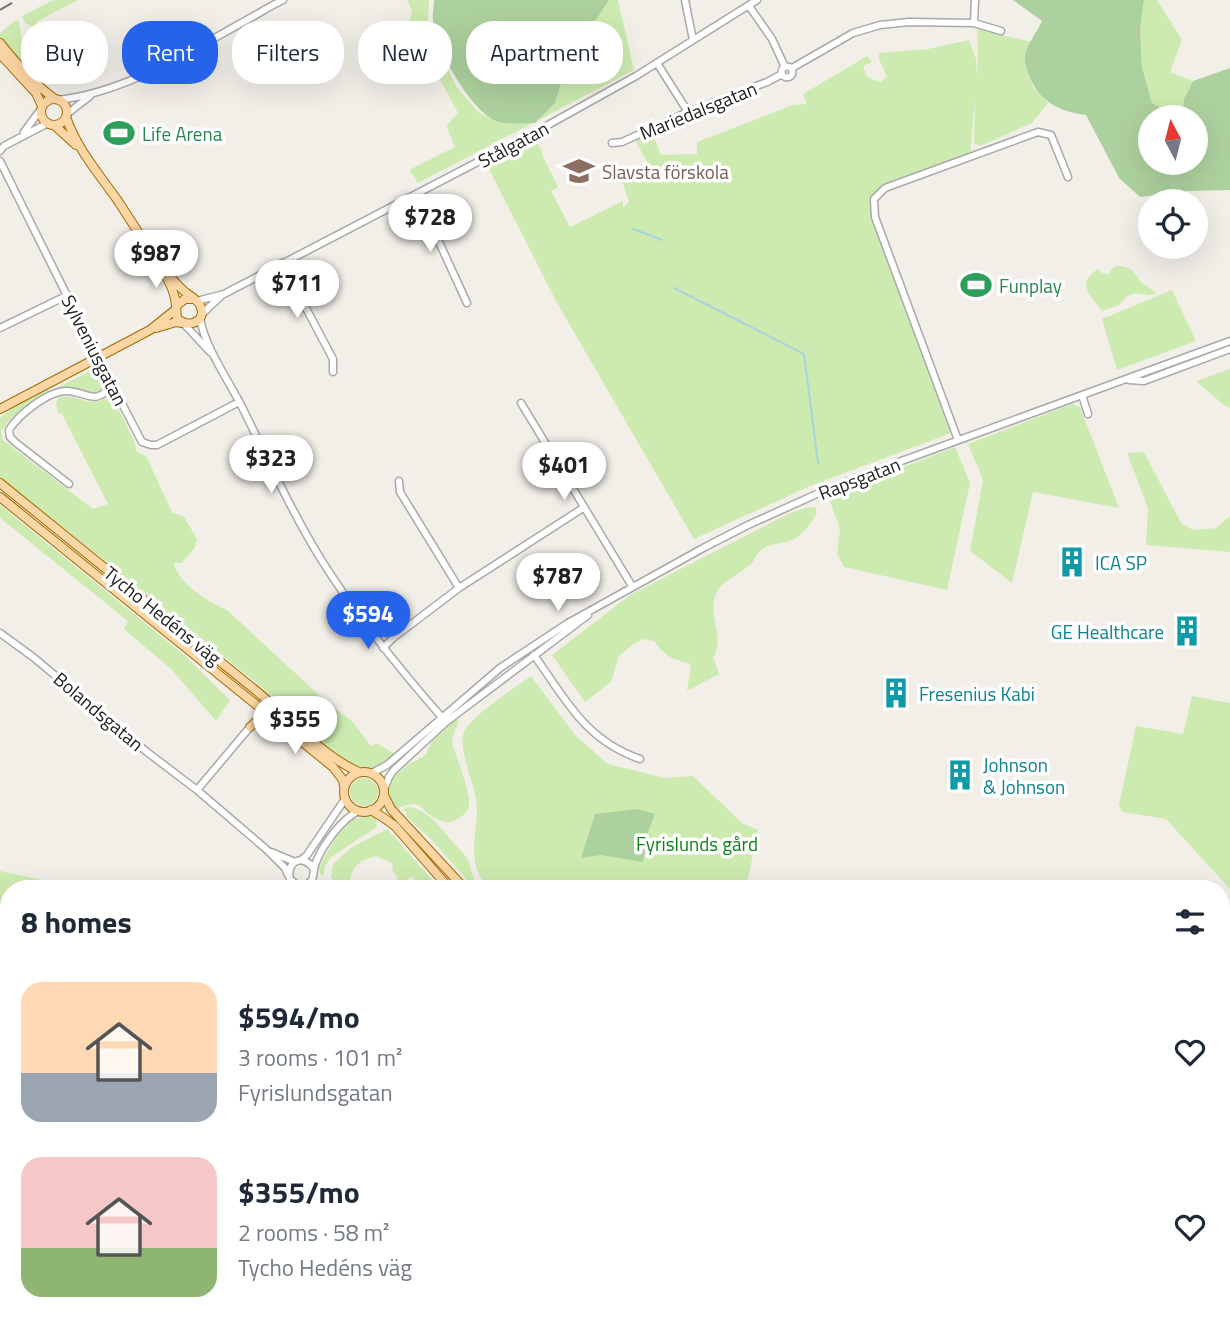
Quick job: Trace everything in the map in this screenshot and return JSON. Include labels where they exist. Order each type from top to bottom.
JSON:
[{"type":"main road","points":[[0,43],[39,88],[66,107],[69,128],[160,266],[176,299],[177,318],[183,323]]},
{"type":"main road","points":[[0,54],[36,93],[42,108],[42,117],[81,150]]},
{"type":"main road","points":[[42,108],[48,101],[56,99]]},
{"type":"main road","points":[[51,124],[61,123],[66,116]]},
{"type":"main road","points":[[3,409],[150,330],[176,322],[193,324],[201,317],[201,307],[160,266]]},
{"type":"main road","points":[[150,330],[176,308],[181,300],[195,300]]},
{"type":"main road","name":"Tycho Hedéns väg","points":[[0,483],[263,696],[331,755],[359,772]]},
{"type":"main road","name":"Tycho Hedéns väg","points":[[0,498],[333,767],[343,780],[344,786]]},
{"type":"main road","points":[[250,727],[255,717],[253,704]]},
{"type":"main road","points":[[250,727],[261,719],[277,723]]},
{"type":"main road","points":[[384,792],[382,802],[371,810],[359,811],[353,809],[345,799],[344,786],[350,777],[359,772],[372,773],[382,782],[391,809],[457,880]]},
{"type":"main road","points":[[371,810],[394,826],[442,880]]},
{"type":"street","points":[[66,116],[74,107],[95,94],[166,63],[271,3],[283,0]]},
{"type":"street","points":[[685,0],[694,40]]},
{"type":"street","name":"Stålgatan","points":[[195,300],[223,293],[551,124],[657,63],[757,0]]},
{"type":"street","points":[[974,23],[975,0]]},
{"type":"street","points":[[749,6],[772,39],[786,70],[793,73],[790,77],[794,86]]},
{"type":"street","name":"Mariedalsgatan","points":[[612,144],[767,82],[850,35],[869,28],[909,22],[974,23],[1001,31]]},
{"type":"street","points":[[657,63],[688,112]]},
{"type":"street","points":[[56,99],[95,94]]},
{"type":"street","points":[[21,137],[42,108]]},
{"type":"street","points":[[0,150],[51,124]]},
{"type":"street","points":[[958,440],[875,217],[874,198],[885,188],[1038,132],[1051,135],[1068,177]]},
{"type":"street","name":"Sylveniusgatan","points":[[0,161],[142,442],[150,446],[163,442],[239,402]]},
{"type":"street","points":[[417,194],[467,303]]},
{"type":"street","points":[[282,263],[333,359],[333,372]]},
{"type":"street","name":"Stålgatan","points":[[201,317],[223,293]]},
{"type":"street","points":[[0,328],[68,295]]},
{"type":"street","points":[[201,317],[203,331],[216,359],[323,562],[383,648],[444,719]]},
{"type":"street","points":[[183,323],[216,359]]},
{"type":"street","name":"Rapsgatan","points":[[384,792],[394,770],[500,668],[568,622],[632,586],[727,536],[819,493],[1230,341]]},
{"type":"street","name":"Rapsgatan","points":[[1128,380],[1138,382],[1230,349]]},
{"type":"street","points":[[69,484],[15,442],[10,437],[9,430],[24,412],[51,396],[68,391],[98,397],[113,384]]},
{"type":"street","points":[[1082,395],[1088,414]]},
{"type":"street","points":[[521,403],[632,586]]},
{"type":"street","points":[[400,481],[400,492],[459,588]]},
{"type":"street","points":[[383,648],[459,588],[583,508]]},
{"type":"street","name":"Rapsgatan","points":[[372,773],[387,765],[444,719],[535,656],[602,604]]},
{"type":"street","name":"Bolandsgatan","points":[[0,633],[197,790],[266,849],[285,868],[289,877]]},
{"type":"street","points":[[529,648],[593,733],[621,752],[640,759]]},
{"type":"street","points":[[197,790],[250,727]]},
{"type":"street","points":[[289,880],[291,866],[307,856],[345,799]]},
{"type":"street","points":[[313,880],[318,859],[339,827],[359,811]]},
{"type":"street","name":"Bolandsgatan","points":[[266,849],[281,857],[298,861]]},
{"type":"street","points":[[298,861],[311,864],[314,869]]},
{"type":"street","points":[[289,877],[292,880]]},
{"type":"green space","points":[[53,0],[78,0],[38,21],[24,21],[22,16]]},
{"type":"green space","points":[[407,0],[429,0],[428,21],[409,21],[412,11]]},
{"type":"green space","points":[[434,0],[609,0],[595,21],[466,21],[466,84],[561,84],[555,103],[535,123],[496,121],[476,105],[452,70],[452,21],[433,19]]},
{"type":"green space","points":[[609,0],[618,0],[623,21],[595,21]]},
{"type":"green space","points":[[1013,0],[1144,0],[1140,30],[1142,67],[1152,103],[1156,105],[1138,105],[1138,175],[1208,175],[1208,105],[1183,105],[1184,99],[1193,81],[1230,68],[1230,190],[1138,189],[1138,195],[1119,178],[1086,115],[1052,104],[1034,86],[1026,67],[1025,56],[1042,21]]},
{"type":"green space","points":[[1144,0],[1157,0],[1182,40],[1170,72],[1193,81],[1183,105],[1152,103],[1142,67],[1140,30]]},
{"type":"green space","points":[[18,20],[21,65],[0,39],[0,33]]},
{"type":"green space","points":[[623,22],[634,70],[623,76]]},
{"type":"green space","points":[[977,29],[1032,42],[1026,52],[1033,87],[1048,103],[1032,123],[980,146],[974,143],[975,99],[970,157],[885,188],[874,199],[875,217],[954,432],[810,486],[694,539],[557,303],[488,167],[537,141],[558,187],[551,191],[570,227],[623,201],[623,208],[629,202],[620,175],[647,162],[635,140],[652,133],[661,155],[697,154],[697,142],[793,105],[807,104],[803,94],[867,56],[872,62],[863,66],[867,77],[880,82],[887,77],[878,53],[928,49],[969,40],[976,59],[977,77]]},
{"type":"green space","points":[[452,78],[478,112],[497,122],[555,103],[561,84],[607,84],[418,183],[409,170],[455,147],[446,126],[458,113],[442,84],[452,84]]},
{"type":"green space","points":[[1116,266],[1131,270],[1156,293],[1135,293],[1126,297],[1119,305],[1102,311],[1089,294],[1087,280],[1098,269],[1109,274]]},
{"type":"green space","points":[[1172,290],[1196,341],[1117,370],[1102,319]]},
{"type":"green space","points":[[1230,369],[1230,408],[1196,381]]},
{"type":"green space","points":[[90,371],[101,377],[105,385],[101,390],[91,394],[59,391],[44,397],[12,418],[1,431],[3,440],[93,509],[108,504],[62,414],[58,413],[56,403],[59,397],[94,402],[110,397],[114,400],[137,452],[146,456],[172,512],[184,517],[197,539],[194,549],[181,563],[174,563],[181,578],[203,597],[227,610],[331,706],[352,721],[371,746],[377,743],[394,754],[388,759],[366,769],[353,767],[339,759],[259,685],[0,478],[0,418],[17,404],[51,391]]},
{"type":"green space","points":[[1072,404],[1080,407],[1119,508],[1033,492],[1012,583],[970,551],[983,480],[968,444]]},
{"type":"green space","points":[[955,447],[970,483],[947,590],[844,567],[837,554],[840,529],[828,496]]},
{"type":"green space","points":[[1144,452],[1181,523],[1193,530],[1216,528],[1230,516],[1230,552],[1146,545],[1148,508],[1127,453]]},
{"type":"green space","points":[[0,505],[184,655],[230,700],[216,721],[171,669],[124,629],[128,621],[0,518]]},
{"type":"green space","points":[[815,507],[817,513],[799,536],[761,550],[752,563],[718,590],[713,607],[718,641],[713,657],[719,674],[687,691],[691,664],[670,657],[654,641],[644,639],[619,656],[611,682],[585,702],[552,655],[630,595],[790,513]]},
{"type":"green space","name":"Fyrislunds gård","points":[[531,676],[576,736],[608,764],[665,778],[693,776],[742,823],[758,830],[748,880],[482,880],[474,852],[477,804],[464,754],[463,739],[468,725],[494,702]]},
{"type":"green space","points":[[1192,696],[1230,703],[1230,880],[1222,880],[1166,819],[1122,812],[1119,805],[1136,726],[1183,734]]},
{"type":"green space","points":[[456,718],[459,721],[452,742],[468,792],[467,811],[457,820],[447,822],[439,820],[417,805],[396,809],[387,796],[389,784],[409,764],[424,756],[435,736]]},
{"type":"green space","points":[[364,778],[374,782],[378,792],[374,802],[364,806],[354,802],[350,792],[354,782]]},
{"type":"green space","points":[[407,807],[414,808],[440,827],[467,858],[474,880],[467,880],[431,839],[407,817],[406,811],[401,811]]},
{"type":"green space","points":[[638,809],[655,814],[647,835],[643,862],[601,855],[581,858],[595,814]]},
{"type":"green space","points":[[373,816],[377,827],[331,857],[325,866],[323,877],[319,867],[339,832],[353,819]]},
{"type":"green space","points":[[387,829],[432,880],[414,880],[411,876],[406,880],[397,880],[392,863],[376,856],[358,864],[351,880],[333,880],[331,877],[333,864],[352,847]]},
{"type":"green space","points":[[0,871],[42,880],[0,880]]},
{"type":"waterway","points":[[633,229],[662,240]]},
{"type":"waterway","points":[[674,288],[804,354],[818,463]]},
{"type":"railway","points":[[0,10],[17,0]]},
{"type":"place","name":"Life Arena","points":[[119,133]]},
{"type":"place","name":"Slavsta förskola","points":[[579,171]]},
{"type":"place","name":"Funplay","points":[[976,285]]},
{"type":"place","name":"ICA SP","points":[[1072,562]]},
{"type":"place","name":"GE Healthcare","points":[[1187,631]]},
{"type":"place","name":"Fresenius Kabi","points":[[896,693]]},
{"type":"place","name":"Johnson & Johnson","points":[[960,775]]}]
